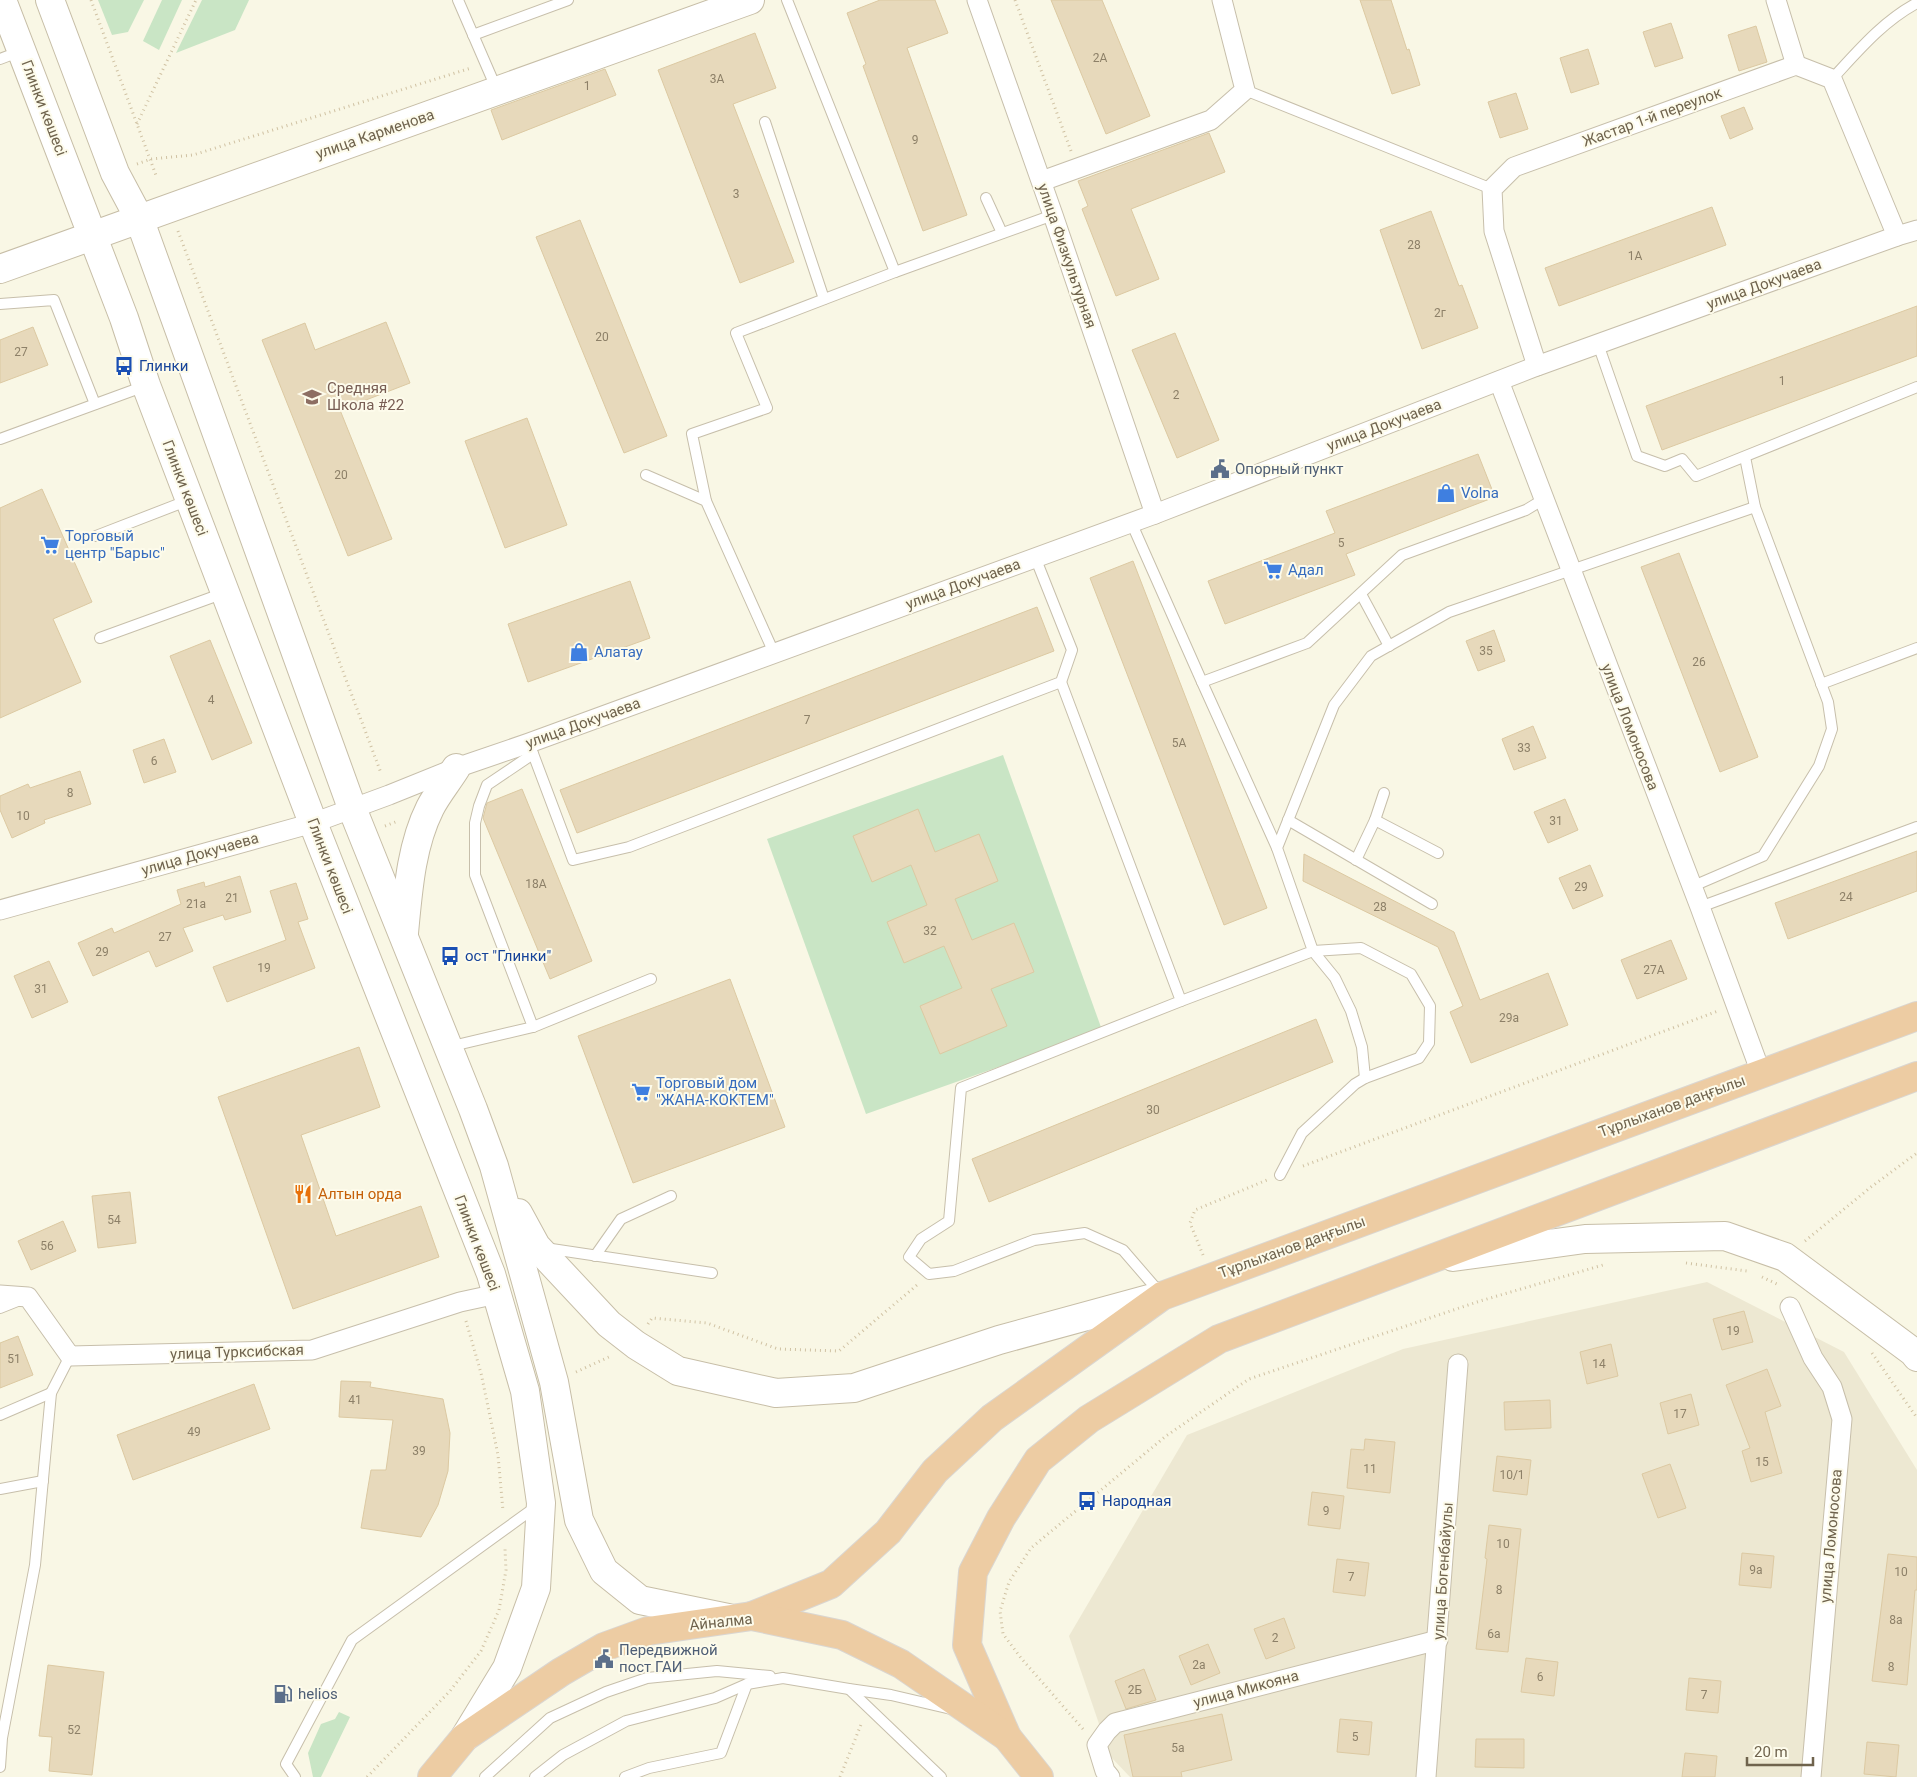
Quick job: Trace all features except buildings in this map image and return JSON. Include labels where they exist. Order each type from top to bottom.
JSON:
[{"type":"highway","name":"Тұрлыханов даңғылы","points":[[741,1617],[831,1584],[888,1532],[935,1471],[992,1418],[1162,1296],[1761,1072],[1917,1016]]},
{"type":"highway","points":[[1007,1737],[967,1645],[973,1572],[1001,1518],[1038,1460],[1089,1419],[1219,1339],[1917,1076]]},
{"type":"highway","name":"Айналма","points":[[432,1777],[464,1738],[561,1672],[604,1647],[648,1631],[741,1617],[842,1635],[901,1664],[1007,1737],[1039,1777]]},
{"type":"main road","name":"Глинки көшесі","points":[[2,0],[11,55],[75,188],[124,318],[146,386],[225,593],[491,1274],[525,1391],[542,1503],[536,1588],[507,1668],[464,1738]]},
{"type":"main road","points":[[50,0],[115,173],[139,218],[352,808],[494,1166],[554,1382],[579,1520],[604,1571],[640,1600],[741,1617]]},
{"type":"main road","name":"улица Карменова","points":[[0,269],[750,0]]},
{"type":"main road","points":[[404,936],[408,889],[416,845],[430,807],[456,768]]},
{"type":"main road","points":[[494,1166],[536,1246],[609,1324],[636,1345],[678,1371],[776,1393],[854,1388],[999,1340],[1162,1296]]},
{"type":"main road","points":[[1430,1260],[1585,1239],[1725,1236],[1785,1257],[1913,1352],[1917,1357]]},
{"type":"street","name":"улица Физкультурная","points":[[977,0],[1054,215],[1154,514]]},
{"type":"street","points":[[1042,181],[1211,120],[1245,90],[1222,0]]},
{"type":"street","points":[[1776,0],[1796,65],[1832,79],[1897,236]]},
{"type":"street","name":"Жастар 1-й переулок","points":[[1492,189],[1514,167],[1796,65]]},
{"type":"street","points":[[1492,189],[1494,232],[1537,366]]},
{"type":"street","name":"улица Докучаева","points":[[0,910],[313,822],[456,768],[531,749],[774,654],[1154,514],[1537,366],[1917,230]]},
{"type":"street","name":"улица Ломоносова","points":[[1499,381],[1761,1072]]},
{"type":"street","name":"улица Турксибская","points":[[70,1356],[312,1350],[460,1302],[497,1294]]},
{"type":"street","points":[[0,1295],[28,1297],[70,1356]]},
{"type":"street","name":"улица Ломоносова","points":[[1790,1307],[1813,1358],[1832,1387],[1842,1419],[1812,1777]]},
{"type":"street","name":"улица Богенбайулы","points":[[1426,1777],[1458,1364]]},
{"type":"street","name":"улица Микояна","points":[[1097,1745],[1115,1723],[1438,1640]]},
{"type":"street","points":[[1097,1745],[1110,1777]]},
{"type":"lane","points":[[458,0],[497,91]]},
{"type":"lane","points":[[473,35],[568,0]]},
{"type":"lane","points":[[787,0],[894,272]]},
{"type":"lane","points":[[1832,79],[1871,36],[1905,9],[1917,3]]},
{"type":"lane","points":[[1245,90],[1492,189]]},
{"type":"lane","points":[[765,122],[824,299]]},
{"type":"lane","points":[[986,198],[1002,233]]},
{"type":"lane","points":[[774,654],[706,500],[692,434],[767,408],[736,333],[894,272],[1054,215]]},
{"type":"lane","points":[[0,304],[54,300],[95,404]]},
{"type":"lane","points":[[1598,344],[1637,456],[1665,466],[1682,459],[1696,476],[1917,387]]},
{"type":"lane","points":[[0,439],[146,386]]},
{"type":"lane","points":[[1691,887],[1763,856],[1819,766],[1832,730],[1828,702],[1755,507],[1745,457]]},
{"type":"lane","points":[[646,474],[706,500]]},
{"type":"lane","points":[[1202,682],[1307,644],[1402,555],[1526,510],[1544,499]]},
{"type":"lane","points":[[96,536],[190,500]]},
{"type":"lane","points":[[1277,848],[1334,705],[1371,656],[1449,612],[1755,507]]},
{"type":"lane","points":[[1131,522],[1277,848],[1313,951],[1335,978],[1351,1011],[1362,1047],[1365,1078]]},
{"type":"lane","points":[[1035,557],[1072,650],[1061,682],[1181,1001]]},
{"type":"lane","points":[[100,638],[225,593]]},
{"type":"lane","points":[[1361,594],[1389,646]]},
{"type":"lane","points":[[1821,684],[1917,648]]},
{"type":"lane","points":[[533,1027],[475,876],[474,823],[487,786],[531,749],[574,860],[629,848],[1061,682]]},
{"type":"lane","points":[[1356,860],[1375,820],[1384,793]]},
{"type":"lane","points":[[1288,820],[1432,904]]},
{"type":"lane","points":[[1375,820],[1438,853]]},
{"type":"lane","points":[[1700,907],[1917,827]]},
{"type":"lane","points":[[1162,1296],[1123,1250],[1086,1233],[1034,1240],[954,1271],[928,1274],[909,1257],[921,1239],[949,1221],[961,1088],[1313,951],[1361,948],[1411,974],[1430,1006],[1429,1043],[1419,1058],[1365,1078],[1355,1084],[1302,1133],[1280,1175]]},
{"type":"lane","points":[[448,1047],[533,1027],[651,979]]},
{"type":"lane","points":[[595,1256],[621,1219],[671,1196]]},
{"type":"lane","points":[[536,1246],[712,1273]]},
{"type":"lane","points":[[0,1308],[28,1297]]},
{"type":"lane","points":[[0,1767],[2,1738],[35,1565],[51,1393],[70,1356]]},
{"type":"lane","points":[[0,1414],[51,1393]]},
{"type":"lane","points":[[0,1489],[43,1481]]},
{"type":"lane","points":[[295,1777],[286,1764],[352,1640],[542,1503]]},
{"type":"lane","points":[[485,1777],[550,1718],[606,1692],[647,1678],[717,1671],[783,1678],[891,1695],[976,1716]]},
{"type":"lane","points":[[535,1777],[564,1755],[626,1721],[715,1698],[747,1684],[783,1678]]},
{"type":"lane","points":[[625,1777],[649,1768],[721,1754],[747,1684]]},
{"type":"lane","points":[[849,1689],[942,1777]]},
{"type":"path","points":[[91,0],[158,178]]},
{"type":"path","points":[[137,124],[196,0]]},
{"type":"path","points":[[1015,0],[1077,168]]},
{"type":"path","points":[[115,173],[151,159],[193,155],[486,64]]},
{"type":"path","points":[[177,228],[381,773]]},
{"type":"path","points":[[1212,1277],[1190,1223],[1195,1210],[1280,1175],[1736,1004]]},
{"type":"path","points":[[1785,1257],[1871,1187],[1917,1153]]},
{"type":"path","points":[[1677,1262],[1748,1272]]},
{"type":"path","points":[[1097,1745],[1021,1658],[1003,1634],[1000,1611],[1009,1582],[1031,1548],[1166,1436],[1249,1379],[1480,1301],[1603,1265],[1613,1264]]},
{"type":"path","points":[[554,1382],[636,1345],[652,1318],[707,1324],[778,1349],[839,1350],[928,1274]]},
{"type":"path","points":[[1756,1275],[1787,1288],[1790,1307]]},
{"type":"path","points":[[1868,1348],[1917,1418]]},
{"type":"path","points":[[840,1777],[868,1707]]},
{"type":"shaded area","points":[[1707,1282],[1844,1352],[1917,1470],[1917,1777],[1130,1777],[1110,1756],[1069,1636],[1187,1435],[1403,1349]]},
{"type":"green space","points":[[98,0],[144,0],[128,32],[112,35]]},
{"type":"green space","points":[[162,0],[182,0],[159,50],[143,41]]},
{"type":"green space","points":[[202,0],[249,0],[235,30],[176,53]]},
{"type":"green space","points":[[1003,755],[1102,1030],[866,1114],[767,839]]},
{"type":"green space","points":[[339,1712],[350,1717],[321,1777],[313,1777],[308,1753],[321,1724],[335,1719]]},
{"type":"place","name":"Глинки","points":[[124,366]]},
{"type":"place","name":"Средняя Школа #22","points":[[312,397]]},
{"type":"place","name":"Опорный пункт","points":[[1220,469]]},
{"type":"place","name":"Volna","points":[[1446,493]]},
{"type":"place","name":"Торговый центр \"Барыс\"","points":[[50,545]]},
{"type":"place","name":"Адал","points":[[1273,570]]},
{"type":"place","name":"Алатау","points":[[579,652]]},
{"type":"place","name":"ост \"Глинки\"","points":[[450,956]]},
{"type":"place","name":"Торговый дом \"ЖАНА-КОКТЕМ\"","points":[[641,1092]]},
{"type":"place","name":"Алтын орда","points":[[303,1194]]},
{"type":"place","name":"Народная","points":[[1087,1501]]},
{"type":"place","name":"Передвижной пост ГАИ","points":[[604,1659]]},
{"type":"place","name":"helios","points":[[283,1694]]}]
